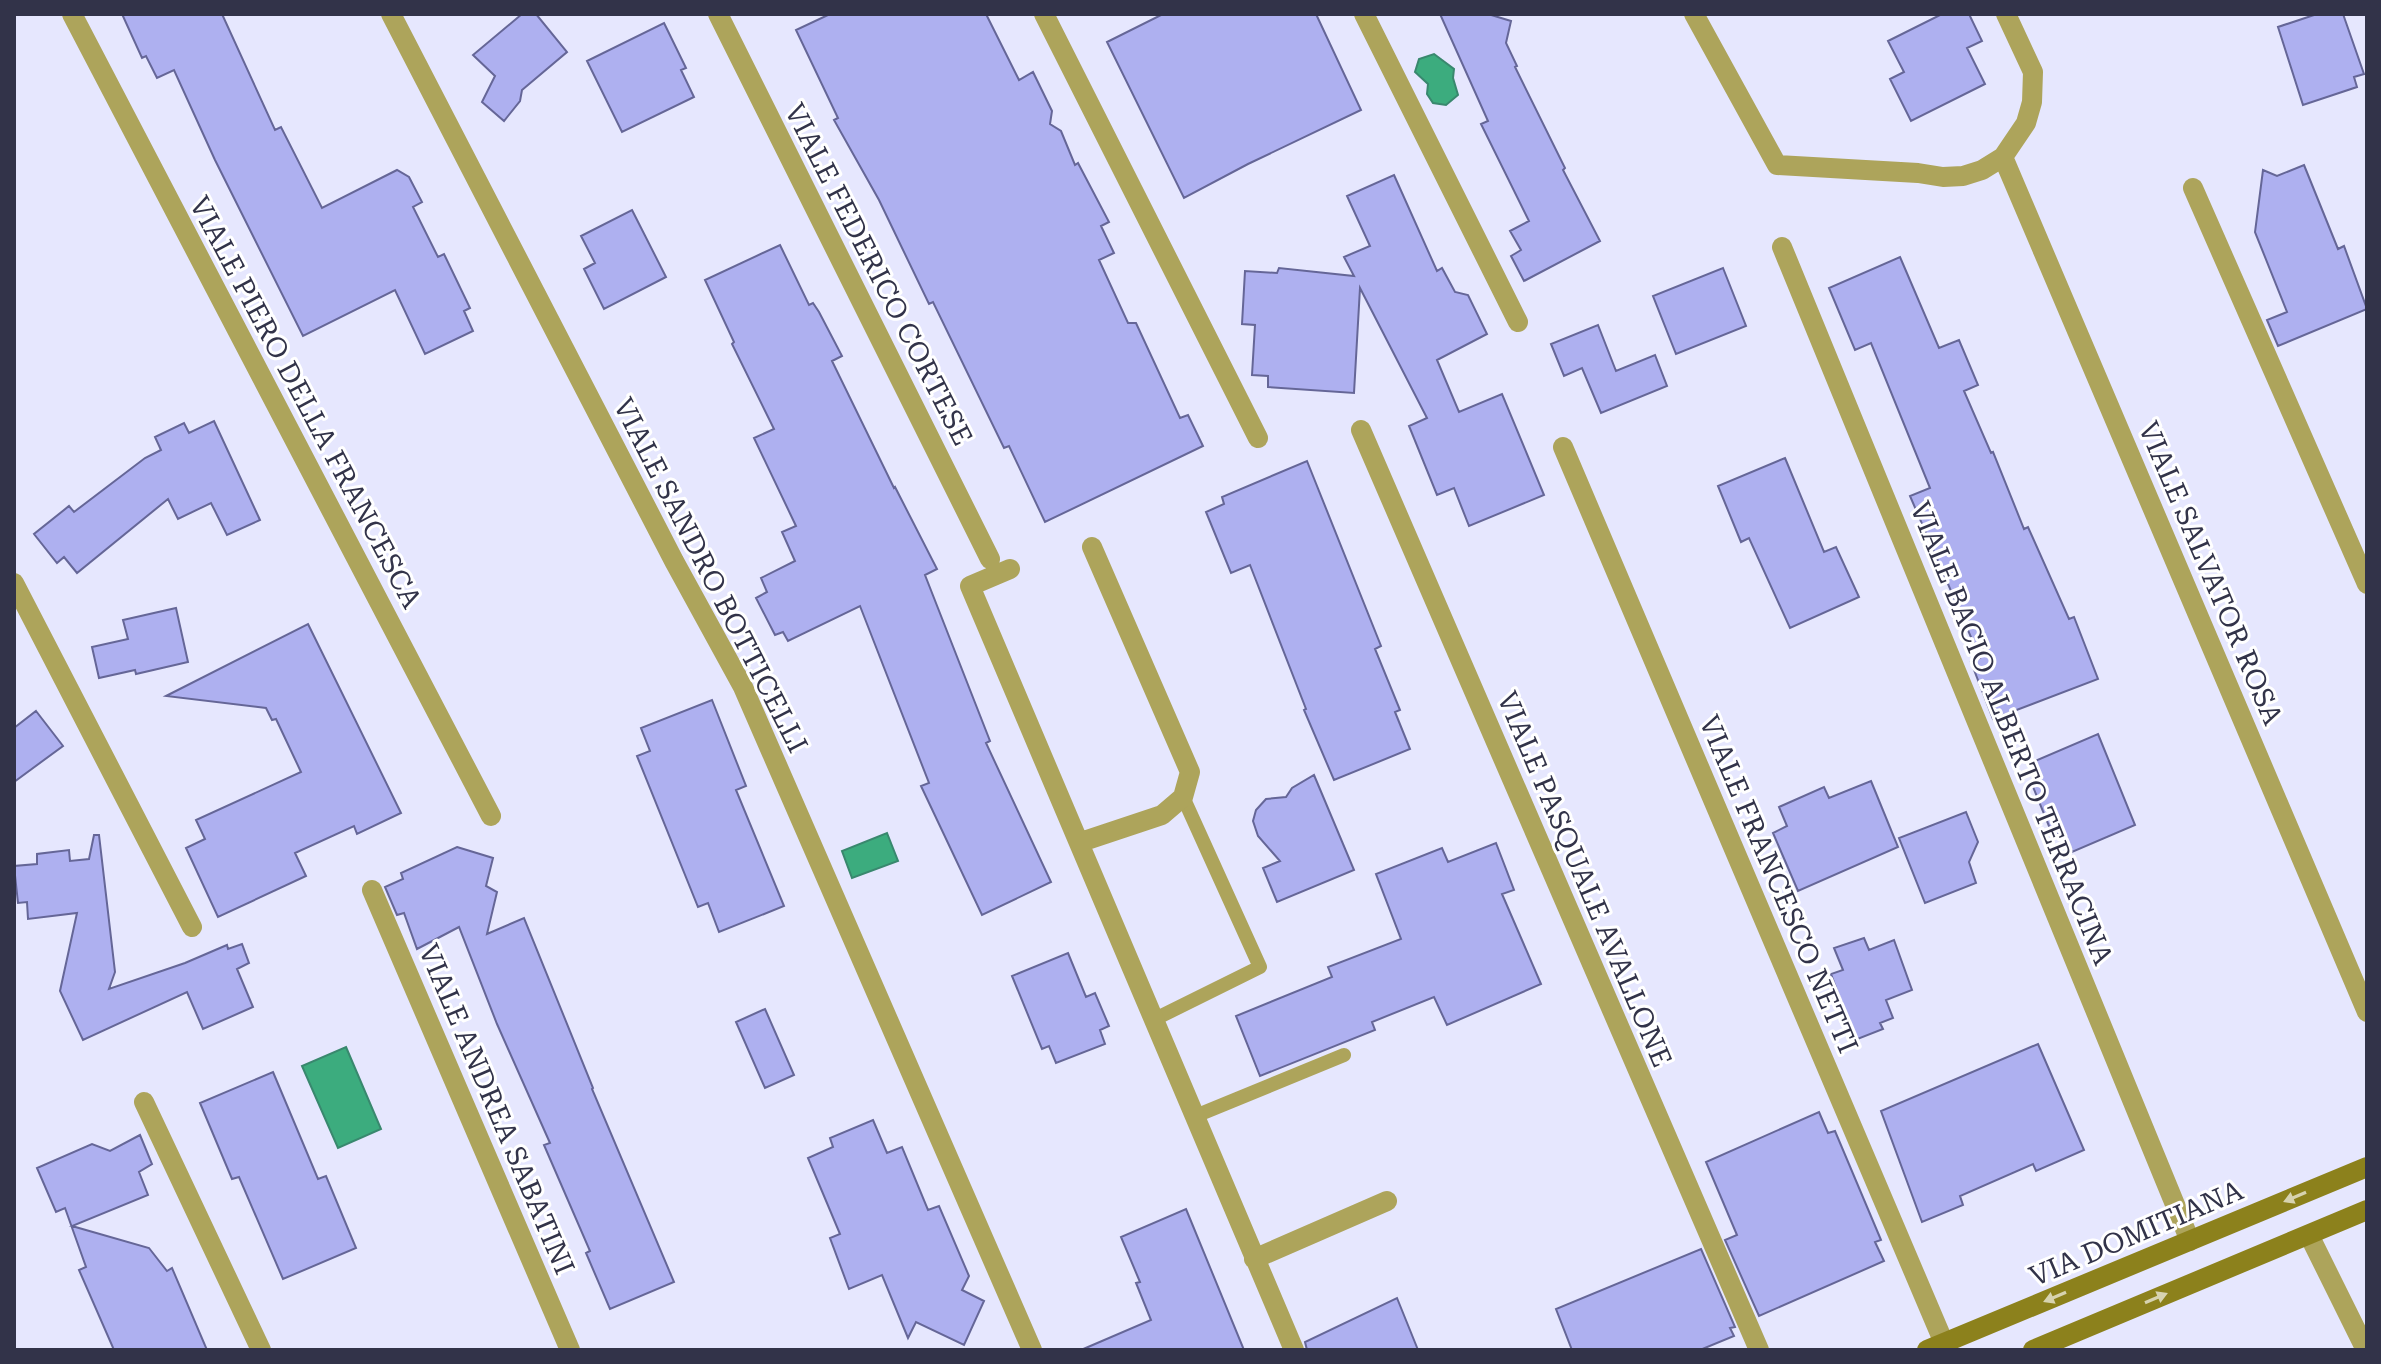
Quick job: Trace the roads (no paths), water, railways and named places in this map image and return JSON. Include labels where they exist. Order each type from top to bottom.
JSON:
[{"type":"main road","name":"VIA DOMITIANA","points":[[1935,1346],[2367,1167]]},
{"type":"main road","points":[[2033,1350],[2367,1210]]},
{"type":"street","name":"VIALE PIERO DELLA FRANCESCA","points":[[72,14],[491,816]]},
{"type":"street","name":"VIALE SANDRO BOTTICELLI","points":[[391,14],[674,561],[743,687],[1032,1350]]},
{"type":"street","name":"VIALE FEDERICO CORTESE","points":[[718,14],[990,559]]},
{"type":"street","points":[[1044,14],[1258,438]]},
{"type":"street","points":[[1364,14],[1518,322]]},
{"type":"street","points":[[1694,14],[1777,165],[1943,177],[1963,176],[1982,170],[2003,157],[2026,123],[2032,102],[2033,72],[2006,14]]},
{"type":"street","name":"VIALE SALVATOR ROSA","points":[[2003,157],[2367,1012]]},
{"type":"street","points":[[2193,188],[2367,584]]},
{"type":"street","name":"VIALE BACIO ALBERTO TERRACINA","points":[[1782,247],[2190,1241]]},
{"type":"street","name":"VIALE PASQUALE AVALLONE","points":[[1361,430],[1759,1350]]},
{"type":"street","name":"VIALE FRANCESCO NETTI","points":[[1563,447],[1935,1346]]},
{"type":"street","points":[[1081,842],[1162,815],[1183,797],[1190,772],[1092,547]]},
{"type":"street","points":[[1010,569],[970,586],[1294,1350]]},
{"type":"street","points":[[14,583],[192,927]]},
{"type":"street","name":"VIALE ANDREA SABATINI","points":[[372,890],[570,1350]]},
{"type":"street","points":[[144,1102],[261,1350]]},
{"type":"street","points":[[1254,1259],[1387,1201]]},
{"type":"street","points":[[2309,1235],[2366,1350]]},
{"type":"lane","points":[[1153,1020],[1260,967],[1183,797]]},
{"type":"lane","points":[[1193,1117],[1344,1055]]}]
